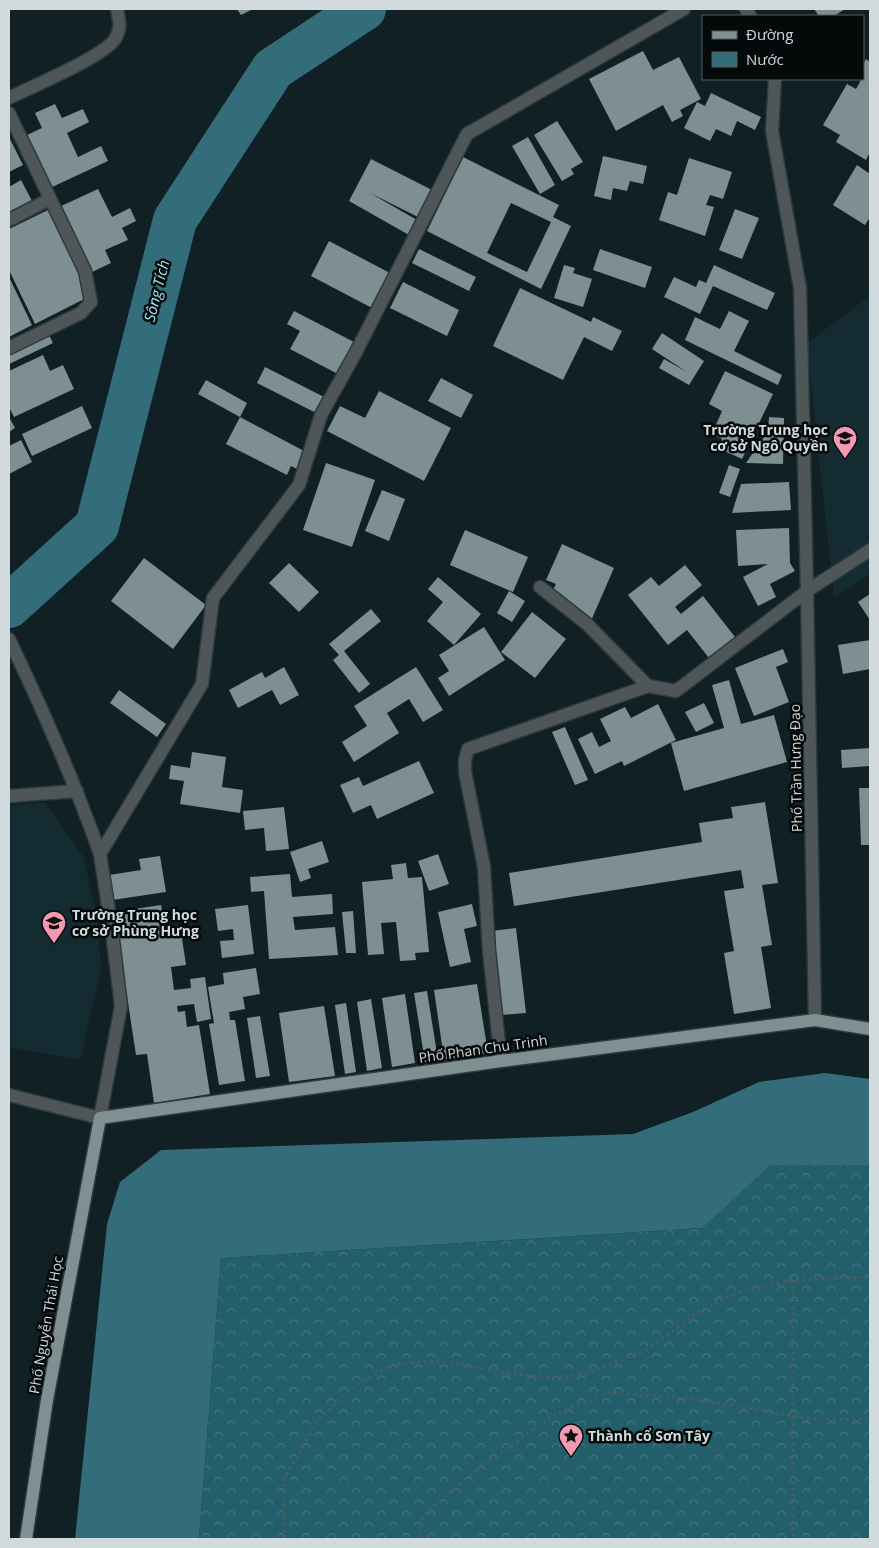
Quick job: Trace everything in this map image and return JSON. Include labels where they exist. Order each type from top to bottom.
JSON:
[{"type":"main road","name":"Phố Phan Chu Trinh","points":[[100,1118],[501,1061],[815,1020],[870,1029]]},
{"type":"main road","name":"Phố Nguyễn Thái Học","points":[[26,1539],[47,1400],[100,1118]]},
{"type":"street","points":[[9,98],[100,52],[114,40],[120,24],[116,9]]},
{"type":"street","points":[[100,854],[202,684],[213,598],[299,485],[321,415],[355,354],[467,134],[684,9]]},
{"type":"street","name":"Phố Trần Hưng Đạo","points":[[775,80],[772,131],[800,288],[815,1020]]},
{"type":"street","points":[[9,114],[85,271],[92,302],[81,313],[9,348]]},
{"type":"street","points":[[9,220],[50,200]]},
{"type":"street","points":[[501,1061],[489,951],[484,868],[465,772],[465,760],[468,749],[648,686],[676,691],[807,591],[870,550]]},
{"type":"street","points":[[540,587],[587,624],[648,686]]},
{"type":"street","points":[[9,639],[47,719],[78,791],[100,854],[121,1006],[100,1118],[9,1095]]},
{"type":"street","points":[[9,796],[78,791]]},
{"type":"path","points":[[284,1539],[283,1481],[316,1422],[356,1385],[394,1364],[439,1361],[514,1374],[554,1378],[588,1373],[645,1351],[697,1312],[736,1293],[793,1280],[870,1278]]},
{"type":"path","points":[[793,1280],[792,1416],[794,1539]]},
{"type":"path","points":[[419,1539],[423,1516],[480,1467],[556,1414],[608,1393],[687,1398],[813,1419],[870,1419]]},
{"type":"shaded area","name":"Trường Trung học cơ sở Ngô Quyền","points":[[870,296],[870,574],[834,598],[807,343]]},
{"type":"shaded area","name":"Trường Trung học cơ sở Phùng Hưng","points":[[45,802],[84,858],[97,919],[101,969],[80,1060],[9,1047],[9,806]]},
{"type":"green space","points":[[771,1165],[870,1165],[870,1539],[199,1539],[221,1258],[703,1228]]},
{"type":"water","points":[[825,1073],[870,1079],[870,1165],[771,1165],[703,1228],[221,1258],[199,1539],[75,1539],[107,1224],[120,1182],[161,1150],[633,1134],[693,1112],[759,1082]]},
{"type":"building","points":[[237,9],[253,9],[241,15]]},
{"type":"building","points":[[814,9],[845,9],[836,15],[818,15]]},
{"type":"building","points":[[643,51],[653,70],[679,57],[701,99],[680,110],[683,116],[672,122],[663,105],[616,131],[589,79]]},
{"type":"building","points":[[866,59],[870,62],[870,152],[866,160],[836,142],[840,135],[823,125],[847,84],[856,89],[861,80],[864,80],[864,63]]},
{"type":"building","points":[[711,93],[761,117],[755,130],[737,121],[731,136],[716,129],[710,141],[684,128],[697,102],[705,106]]},
{"type":"building","points":[[55,104],[62,118],[83,109],[89,122],[67,133],[78,157],[101,146],[108,161],[50,188],[25,136],[42,128],[35,113]]},
{"type":"building","points":[[557,121],[583,162],[571,169],[574,174],[562,181],[534,135]]},
{"type":"building","points":[[9,137],[23,165],[9,172]]},
{"type":"building","points":[[528,137],[555,185],[540,194],[512,146]]},
{"type":"building","points":[[603,156],[647,166],[643,184],[630,181],[627,191],[613,188],[611,200],[594,196]]},
{"type":"building","points":[[463,157],[559,205],[553,217],[571,226],[541,289],[427,231]],"holes":[[[511,203],[551,222],[527,272],[487,253]]]},
{"type":"building","points":[[689,158],[732,172],[723,199],[710,195],[706,205],[714,207],[705,236],[659,220],[668,192],[677,195]]},
{"type":"building","points":[[371,159],[432,190],[418,217],[370,193],[417,220],[409,235],[349,201]]},
{"type":"building","points":[[857,165],[870,174],[870,217],[865,225],[833,205]]},
{"type":"building","points":[[21,180],[33,203],[9,216],[9,187]]},
{"type":"building","points":[[98,189],[112,217],[130,208],[136,221],[122,228],[128,240],[105,250],[111,263],[90,273],[59,207]]},
{"type":"building","points":[[735,209],[759,218],[742,259],[719,250]]},
{"type":"building","points":[[48,210],[90,296],[35,324],[9,270],[9,229]]},
{"type":"building","points":[[329,241],[390,273],[372,308],[311,276]]},
{"type":"building","points":[[419,249],[476,277],[469,291],[412,263]]},
{"type":"building","points":[[600,249],[652,267],[645,288],[593,270]]},
{"type":"building","points":[[564,265],[575,268],[573,273],[592,279],[583,307],[554,298]]},
{"type":"building","points":[[714,265],[775,293],[767,310],[713,286],[700,314],[664,297],[674,277],[696,287],[699,280],[706,283]]},
{"type":"building","points":[[9,277],[32,325],[9,337]]},
{"type":"building","points":[[403,282],[459,310],[447,336],[390,308]]},
{"type":"building","points":[[520,288],[591,322],[593,317],[622,331],[612,351],[584,337],[563,380],[493,346]]},
{"type":"building","points":[[294,311],[354,342],[338,374],[290,349],[300,331],[287,324]]},
{"type":"building","points":[[729,311],[749,321],[734,351],[782,375],[778,385],[685,340],[695,317],[720,329]]},
{"type":"building","points":[[47,331],[53,343],[9,364],[9,349]]},
{"type":"building","points":[[662,333],[704,361],[689,385],[659,368],[664,359],[687,372],[652,349]]},
{"type":"building","points":[[43,355],[50,371],[63,365],[74,389],[14,417],[9,407],[9,371]]},
{"type":"building","points":[[265,367],[326,398],[318,414],[257,383]]},
{"type":"building","points":[[725,371],[773,394],[742,459],[718,448],[722,439],[712,434],[722,411],[709,404]]},
{"type":"building","points":[[441,378],[473,395],[461,418],[428,401]]},
{"type":"building","points":[[206,380],[247,403],[240,417],[198,394]]},
{"type":"building","points":[[379,391],[451,428],[424,481],[327,431],[340,406],[365,418]]},
{"type":"building","points":[[82,406],[92,428],[32,456],[22,434]]},
{"type":"building","points":[[9,417],[15,428],[9,432]]},
{"type":"building","points":[[240,417],[306,452],[297,469],[291,466],[287,475],[226,444]]},
{"type":"building","points":[[769,417],[784,418],[783,464],[746,463],[768,431]]},
{"type":"building","points":[[21,440],[32,462],[9,474],[9,446]]},
{"type":"building","points":[[326,463],[375,480],[352,547],[303,530]]},
{"type":"building","points":[[729,465],[740,469],[730,497],[719,493]]},
{"type":"building","points":[[789,482],[791,510],[732,513],[741,484]]},
{"type":"building","points":[[382,490],[405,499],[389,541],[365,531]]},
{"type":"building","points":[[789,528],[790,563],[795,571],[770,584],[776,597],[758,606],[743,577],[768,564],[738,566],[736,530]]},
{"type":"building","points":[[465,530],[528,557],[513,592],[450,565]]},
{"type":"building","points":[[562,544],[614,568],[590,623],[578,608],[565,602],[567,599],[552,592],[556,584],[546,580]]},
{"type":"building","points":[[144,558],[206,605],[173,649],[111,601]]},
{"type":"building","points":[[289,563],[319,592],[299,612],[269,583]]},
{"type":"building","points":[[685,565],[702,585],[675,607],[681,614],[703,596],[735,637],[709,658],[687,630],[668,645],[628,595],[651,577],[659,586]]},
{"type":"building","points":[[438,577],[481,614],[454,645],[427,621],[443,602],[428,589]]},
{"type":"building","points":[[509,591],[525,601],[512,622],[497,613]]},
{"type":"building","points":[[870,594],[870,620],[858,602]]},
{"type":"building","points":[[371,609],[381,621],[344,651],[370,684],[359,693],[333,660],[339,655],[329,644]]},
{"type":"building","points":[[532,612],[566,639],[535,678],[501,652]]},
{"type":"building","points":[[484,627],[505,660],[449,696],[438,678],[449,671],[439,655]]},
{"type":"building","points":[[870,640],[870,669],[843,674],[838,645]]},
{"type":"building","points":[[783,649],[788,662],[776,667],[789,702],[754,716],[735,668]]},
{"type":"building","points":[[284,667],[299,695],[280,705],[272,690],[238,708],[229,690],[262,672],[265,678]]},
{"type":"building","points":[[416,667],[443,710],[423,722],[409,699],[387,713],[399,733],[354,762],[342,742],[367,726],[354,706]]},
{"type":"building","points":[[729,680],[741,724],[774,715],[787,762],[684,791],[671,743],[724,728],[712,685]]},
{"type":"building","points":[[119,690],[166,724],[157,737],[110,703]]},
{"type":"building","points":[[704,703],[714,723],[696,732],[685,712]]},
{"type":"building","points":[[658,704],[676,740],[624,766],[622,761],[595,774],[578,739],[592,732],[599,747],[611,741],[600,719],[625,707],[631,718]]},
{"type":"building","points":[[565,727],[588,780],[575,785],[552,732]]},
{"type":"building","points":[[870,748],[870,766],[842,768],[841,750]]},
{"type":"building","points":[[192,752],[226,757],[222,787],[243,790],[240,813],[180,804],[184,781],[169,779],[171,765],[190,768]]},
{"type":"building","points":[[419,761],[434,793],[377,819],[371,805],[353,813],[340,785],[359,777],[363,786]]},
{"type":"building","points":[[859,788],[870,788],[870,845],[861,845]]},
{"type":"building","points":[[765,802],[778,883],[762,885],[772,945],[761,947],[771,1008],[734,1014],[724,953],[734,951],[724,891],[744,888],[741,870],[514,906],[509,873],[702,842],[699,823],[733,818],[731,807]]},
{"type":"building","points":[[284,807],[289,849],[266,851],[264,828],[245,830],[243,811]]},
{"type":"building","points":[[322,841],[329,862],[308,869],[311,878],[300,882],[290,852]]},
{"type":"building","points":[[438,854],[449,884],[429,891],[418,861]]},
{"type":"building","points":[[160,856],[166,892],[112,900],[109,875],[141,870],[139,859]]},
{"type":"building","points":[[406,863],[408,878],[422,877],[429,952],[415,953],[416,960],[400,961],[396,922],[381,923],[384,954],[368,955],[362,882],[393,879],[391,865]]},
{"type":"building","points":[[290,874],[292,897],[332,894],[333,914],[293,917],[295,930],[335,927],[338,955],[269,959],[264,891],[251,892],[250,877]]},
{"type":"building","points":[[472,904],[477,926],[464,929],[471,962],[450,967],[438,912]]},
{"type":"building","points":[[161,905],[165,928],[180,925],[186,965],[171,967],[174,990],[191,988],[190,979],[205,977],[211,1019],[197,1022],[194,1004],[177,1006],[178,1012],[185,1011],[187,1027],[199,1025],[210,1094],[154,1103],[147,1054],[136,1055],[114,912]]},
{"type":"building","points":[[248,905],[254,954],[222,958],[220,941],[234,940],[233,929],[218,931],[215,909]]},
{"type":"building","points":[[353,911],[356,953],[346,953],[342,912]]},
{"type":"building","points":[[516,928],[526,1013],[501,1015],[491,931]]},
{"type":"building","points":[[256,968],[260,994],[243,997],[245,1009],[229,1012],[230,1020],[235,1020],[245,1081],[219,1085],[209,1024],[214,1023],[208,987],[224,984],[223,973]]},
{"type":"building","points":[[477,984],[488,1053],[444,1059],[434,990]]},
{"type":"building","points":[[427,991],[438,1060],[425,1062],[414,993]]},
{"type":"building","points":[[405,994],[415,1063],[392,1067],[382,998]]},
{"type":"building","points":[[371,999],[382,1068],[367,1071],[357,1002]]},
{"type":"building","points":[[346,1003],[356,1072],[345,1074],[335,1005]]},
{"type":"building","points":[[324,1006],[335,1076],[289,1082],[279,1013]]},
{"type":"building","points":[[260,1016],[270,1076],[256,1078],[247,1018]]},
{"type":"waterway","name":"Sông Tích","points":[[9,606],[97,526],[175,220],[273,69],[364,9]]},
{"type":"place","name":"Trường Trung học cơ sở Ngô Quyền","points":[[845,459]]},
{"type":"place","name":"Trường Trung học cơ sở Phùng Hưng","points":[[54,944]]},
{"type":"place","name":"Thành cổ Sơn Tây","points":[[571,1457]]}]
